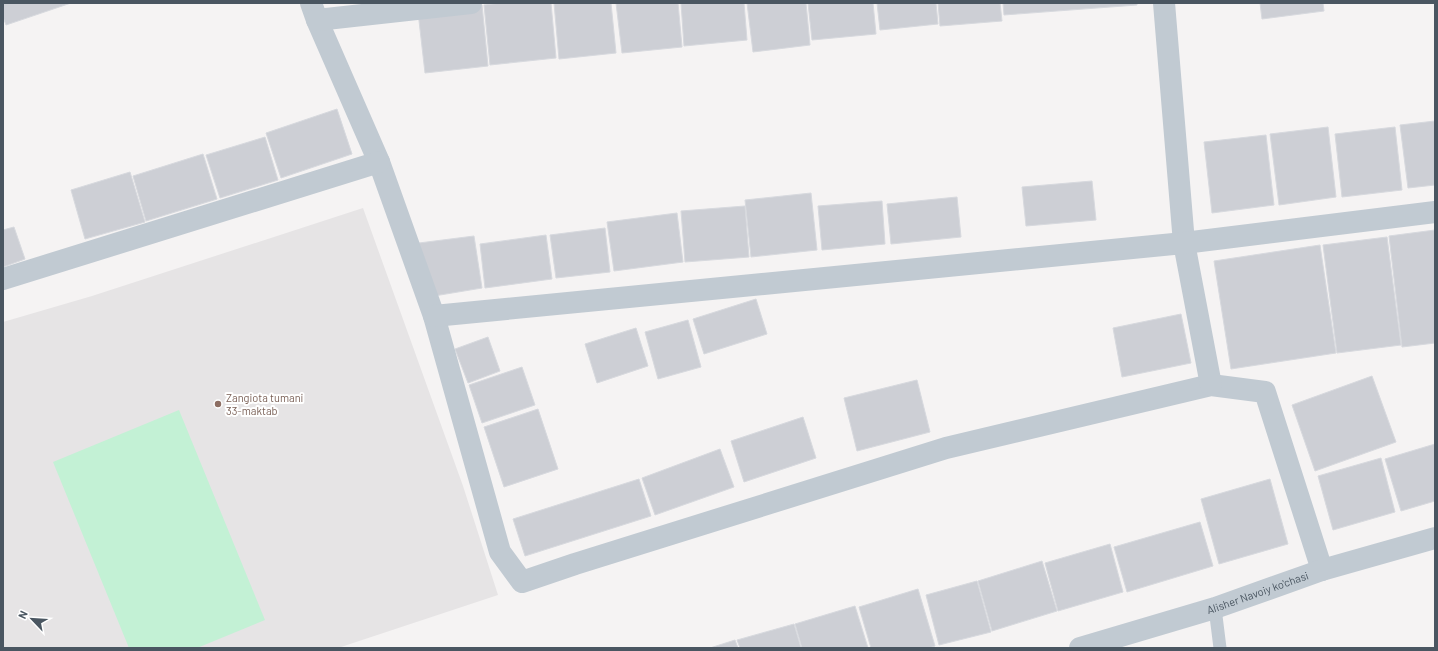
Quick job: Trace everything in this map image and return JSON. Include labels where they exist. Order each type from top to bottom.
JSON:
[{"type":"street","points":[[471,3],[314,12],[379,162],[434,316],[500,552],[522,582],[946,448],[1211,385],[1265,392],[1322,570]]},
{"type":"street","points":[[1164,3],[1184,243],[1211,385]]},
{"type":"street","points":[[3,279],[379,162]]},
{"type":"street","points":[[434,316],[1184,243],[1435,212]]},
{"type":"street","name":"Alisher Navoiy ko'chasi","points":[[1080,648],[1215,608],[1322,570],[1435,538]]},
{"type":"lane","points":[[1215,608],[1220,648]]},
{"type":"shaded area","name":"Zangiota tumani 33-maktab","points":[[363,208],[463,486],[498,595],[338,648],[3,648],[3,322],[92,296]]},
{"type":"green space","points":[[179,410],[265,620],[197,648],[129,648],[53,462]]},
{"type":"building","points":[[3,3],[71,3],[6,25],[3,17]]},
{"type":"building","points":[[501,3],[551,3],[556,58],[490,65],[484,5]]},
{"type":"building","points":[[554,3],[611,3],[616,53],[559,59]]},
{"type":"building","points":[[616,3],[678,3],[682,47],[622,53]]},
{"type":"building","points":[[681,3],[744,3],[747,40],[684,46]]},
{"type":"building","points":[[747,3],[806,3],[810,45],[753,52]]},
{"type":"building","points":[[808,3],[873,3],[876,34],[812,40]]},
{"type":"building","points":[[877,3],[936,3],[938,24],[880,30]]},
{"type":"building","points":[[938,3],[1000,3],[1002,21],[940,26]]},
{"type":"building","points":[[1003,3],[1137,3],[1137,5],[1004,15]]},
{"type":"building","points":[[1260,3],[1323,3],[1324,11],[1262,19]]},
{"type":"building","points":[[482,5],[488,66],[425,73],[418,12]]},
{"type":"building","points":[[337,109],[352,154],[281,178],[266,133]]},
{"type":"building","points":[[1435,121],[1435,185],[1408,188],[1400,125]]},
{"type":"building","points":[[1328,127],[1336,197],[1279,205],[1270,134]]},
{"type":"building","points":[[1395,127],[1402,190],[1342,197],[1335,134]]},
{"type":"building","points":[[1266,135],[1274,205],[1212,213],[1204,142]]},
{"type":"building","points":[[265,137],[278,180],[220,198],[206,155]]},
{"type":"building","points":[[203,154],[217,199],[146,221],[133,176]]},
{"type":"building","points":[[130,172],[145,222],[85,239],[71,190]]},
{"type":"building","points":[[1092,181],[1096,220],[1026,226],[1022,187]]},
{"type":"building","points":[[811,193],[817,250],[751,257],[745,200]]},
{"type":"building","points":[[957,197],[961,237],[891,244],[887,204]]},
{"type":"building","points":[[882,201],[885,244],[822,250],[818,206]]},
{"type":"building","points":[[745,206],[749,257],[685,262],[681,211]]},
{"type":"building","points":[[677,213],[683,262],[614,271],[607,222]]},
{"type":"building","points":[[14,227],[25,259],[3,267],[3,230]]},
{"type":"building","points":[[605,228],[610,272],[556,278],[550,235]]},
{"type":"building","points":[[1435,230],[1435,343],[1402,347],[1389,236]]},
{"type":"building","points":[[546,235],[552,279],[485,288],[480,244]]},
{"type":"building","points":[[474,236],[482,288],[434,296],[419,243]]},
{"type":"building","points":[[1387,237],[1401,345],[1337,353],[1323,245]]},
{"type":"building","points":[[1320,245],[1336,353],[1231,369],[1214,261]]},
{"type":"building","points":[[756,299],[767,334],[704,354],[693,319]]},
{"type":"building","points":[[1181,314],[1191,363],[1122,377],[1113,328]]},
{"type":"building","points":[[688,320],[701,367],[658,379],[645,332]]},
{"type":"building","points":[[636,328],[648,366],[597,383],[585,344]]},
{"type":"building","points":[[488,337],[500,371],[468,383],[455,349]]},
{"type":"building","points":[[522,367],[535,405],[482,423],[469,385]]},
{"type":"building","points":[[1372,376],[1396,442],[1315,471],[1292,405]]},
{"type":"building","points":[[917,380],[930,432],[857,451],[844,398]]},
{"type":"building","points":[[538,409],[558,469],[504,487],[484,427]]},
{"type":"building","points":[[803,417],[816,458],[744,482],[731,441]]},
{"type":"building","points":[[1435,444],[1435,501],[1401,511],[1385,459]]},
{"type":"building","points":[[720,449],[734,487],[655,515],[642,478]]},
{"type":"building","points":[[1381,458],[1395,512],[1333,530],[1318,476]]},
{"type":"building","points":[[639,479],[651,516],[525,556],[513,519]]},
{"type":"building","points":[[1270,479],[1288,544],[1219,564],[1201,499]]},
{"type":"building","points":[[1200,522],[1213,566],[1127,592],[1114,547]]},
{"type":"building","points":[[1110,544],[1123,592],[1058,611],[1045,563]]},
{"type":"building","points":[[1042,561],[1057,611],[992,631],[978,581]]},
{"type":"building","points":[[977,581],[991,632],[939,645],[926,595]]},
{"type":"building","points":[[918,589],[935,646],[929,648],[871,648],[859,607]]},
{"type":"building","points":[[855,606],[868,648],[802,648],[795,624]]},
{"type":"building","points":[[794,624],[801,648],[740,648],[737,640]]},
{"type":"building","points":[[735,640],[738,648],[710,648]]},
{"type":"place","name":"Zangiota tumani 33-maktab","points":[[218,404]]}]
